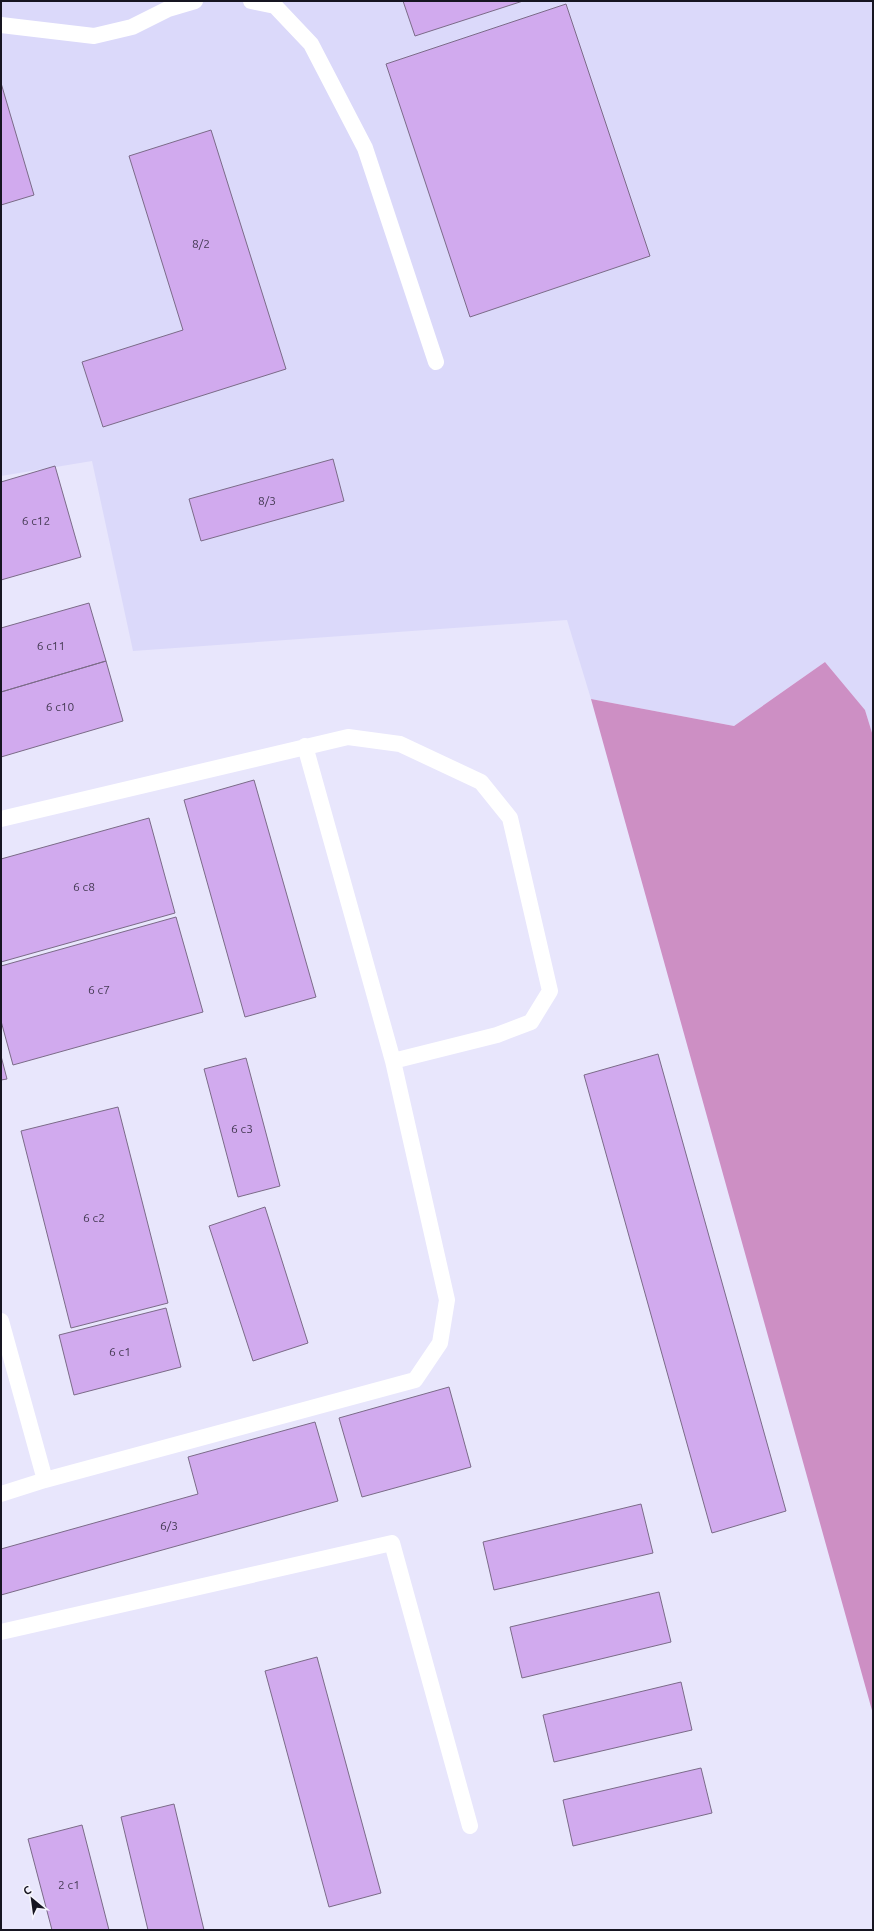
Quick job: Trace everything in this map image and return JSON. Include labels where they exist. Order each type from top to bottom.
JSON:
[{"type":"lane","points":[[1,25],[94,36],[132,27],[168,9],[195,1]]},
{"type":"lane","points":[[251,1],[275,6],[311,44],[365,148],[436,362]]},
{"type":"lane","points":[[1,819],[348,737],[400,744],[481,782],[510,818],[550,991],[531,1022],[497,1035],[393,1061]]},
{"type":"lane","points":[[1,1494],[45,1480],[415,1380],[440,1343],[447,1300],[393,1061],[305,746]]},
{"type":"lane","points":[[1,1321],[45,1480]]},
{"type":"lane","points":[[1,1632],[392,1543],[470,1826]]},
{"type":"shaded area","points":[[1,1],[873,1],[873,736],[865,710],[825,662],[734,726],[591,699],[567,620],[133,651],[92,461],[1,476]]},
{"type":"shaded area","points":[[825,662],[865,710],[873,736],[873,1714],[591,699],[734,726]]},
{"type":"building","points":[[403,1],[523,1],[415,36]]},
{"type":"building","points":[[566,4],[650,256],[470,317],[386,64]]},
{"type":"building","points":[[1,83],[34,195],[1,205]]},
{"type":"building","points":[[211,130],[286,369],[103,427],[82,362],[183,330],[129,156]]},
{"type":"building","points":[[333,459],[344,501],[201,541],[189,499]]},
{"type":"building","points":[[55,466],[81,557],[1,580],[1,482]]},
{"type":"building","points":[[89,603],[106,661],[1,692],[1,628]]},
{"type":"building","points":[[106,661],[123,721],[1,757],[1,692]]},
{"type":"building","points":[[254,780],[316,997],[245,1017],[184,800]]},
{"type":"building","points":[[149,818],[175,913],[1,962],[1,859]]},
{"type":"building","points":[[176,917],[203,1012],[13,1065],[1,1021],[1,966]]},
{"type":"building","points":[[658,1054],[786,1511],[712,1533],[584,1075]]},
{"type":"building","points":[[1,1056],[7,1079],[1,1080]]},
{"type":"building","points":[[246,1058],[280,1186],[238,1197],[204,1069]]},
{"type":"building","points":[[118,1107],[168,1303],[71,1328],[21,1131]]},
{"type":"building","points":[[265,1207],[308,1343],[253,1361],[209,1226]]},
{"type":"building","points":[[166,1308],[181,1367],[74,1395],[59,1335]]},
{"type":"building","points":[[449,1387],[471,1467],[362,1497],[339,1418]]},
{"type":"building","points":[[315,1422],[338,1501],[1,1595],[1,1549],[198,1494],[188,1457]]},
{"type":"building","points":[[641,1504],[653,1553],[494,1590],[483,1542]]},
{"type":"building","points":[[659,1592],[671,1642],[522,1678],[510,1627]]},
{"type":"building","points":[[317,1657],[381,1893],[329,1907],[265,1671]]},
{"type":"building","points":[[681,1682],[692,1730],[554,1762],[543,1715]]},
{"type":"building","points":[[701,1768],[712,1813],[573,1846],[563,1800]]},
{"type":"building","points":[[174,1804],[204,1930],[148,1930],[121,1817]]},
{"type":"building","points":[[82,1825],[109,1930],[52,1930],[28,1839]]}]
